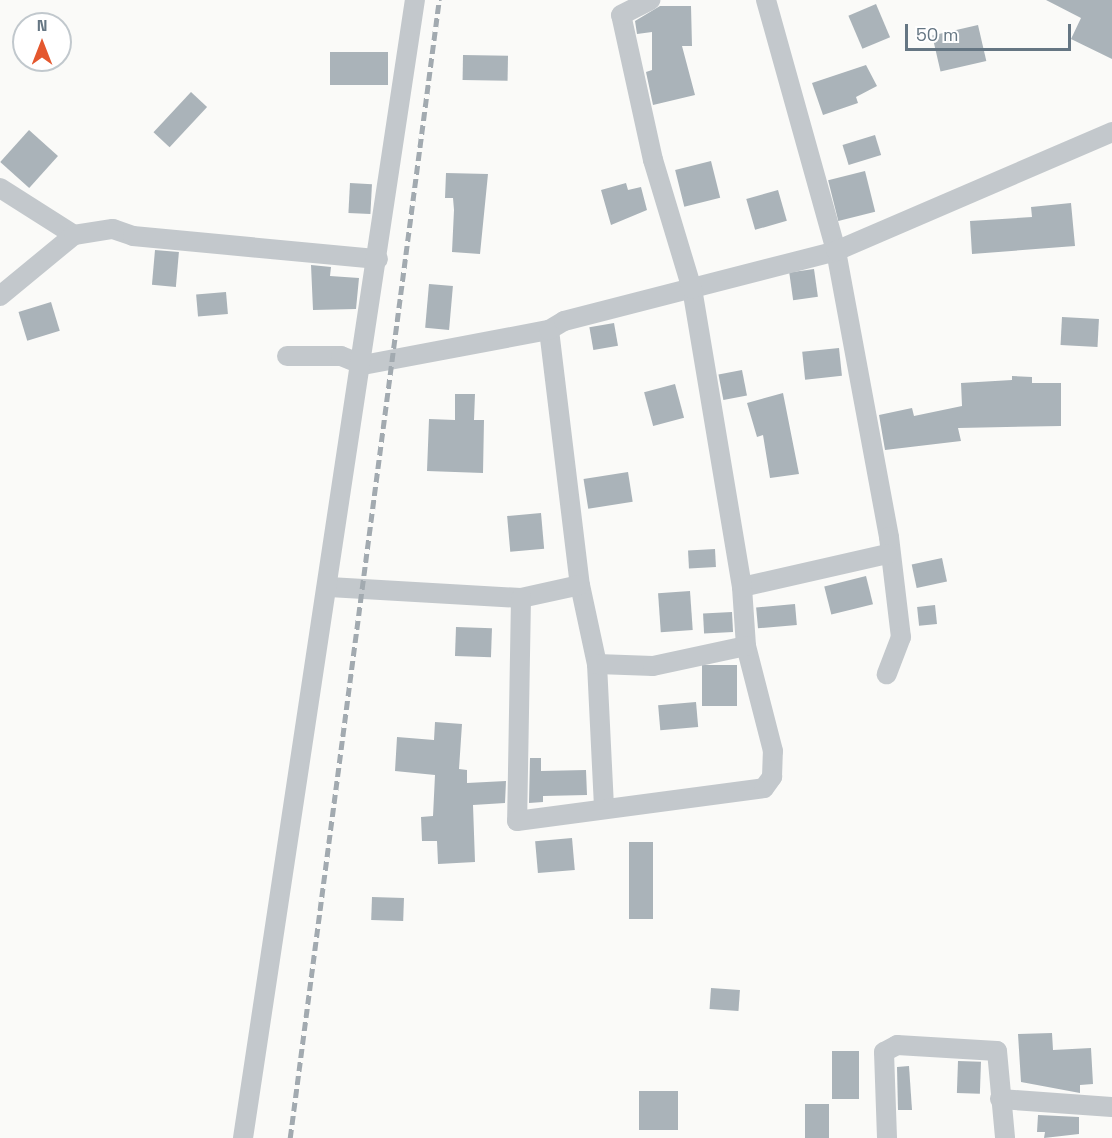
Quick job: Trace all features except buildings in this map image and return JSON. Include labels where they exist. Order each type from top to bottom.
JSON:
[{"type":"street","points":[[243,1138],[363,365],[415,0]]},
{"type":"street","points":[[521,598],[517,821],[764,788],[772,777],[773,751],[746,646],[742,587],[692,290],[653,160],[621,15],[650,0]]},
{"type":"street","points":[[766,0],[836,251],[889,537],[886,554],[902,637],[886,674]]},
{"type":"street","points":[[287,356],[341,356],[363,365],[549,330],[564,321],[692,290],[836,251],[1112,132]]},
{"type":"street","points":[[0,188],[74,235]]},
{"type":"street","points":[[0,296],[74,235],[113,229],[133,236],[378,258]]},
{"type":"street","points":[[549,330],[580,585],[597,664],[604,808]]},
{"type":"street","points":[[742,587],[886,554]]},
{"type":"street","points":[[329,587],[521,598],[580,585]]},
{"type":"street","points":[[597,664],[653,666],[746,646]]},
{"type":"street","points":[[887,1138],[884,1053],[897,1045],[997,1051],[1005,1138]]},
{"type":"street","points":[[1000,1099],[1112,1107]]},
{"type":"railway","points":[[290,1138],[439,0]]}]
